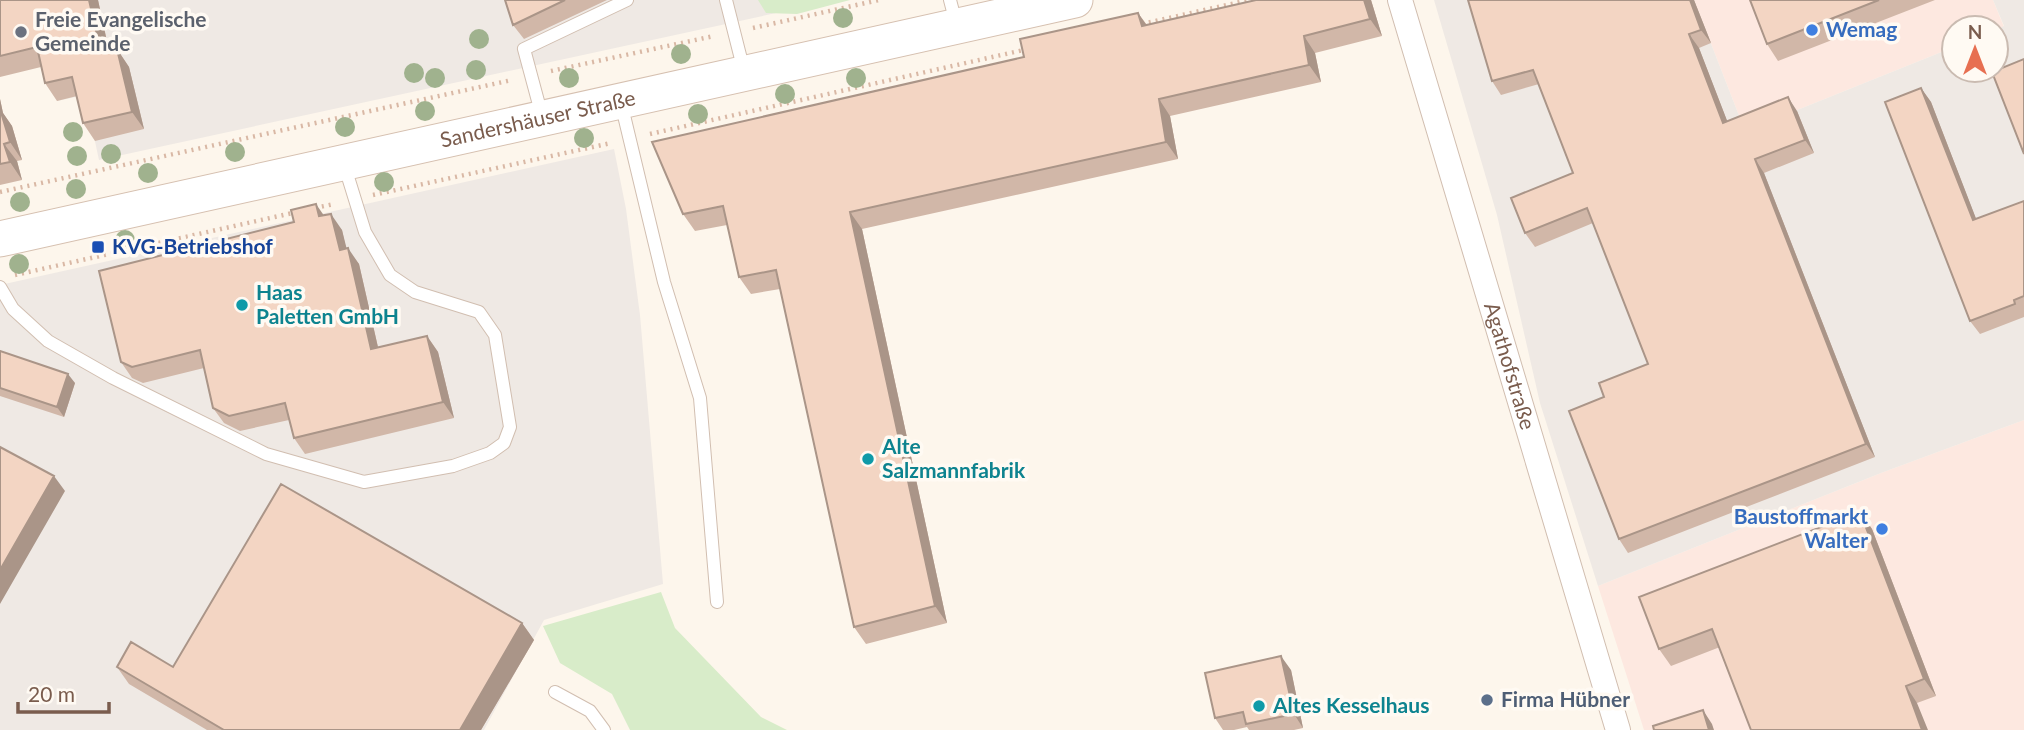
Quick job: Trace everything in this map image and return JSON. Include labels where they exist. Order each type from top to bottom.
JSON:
[{"type":"main road","name":"Sandershäuser Straße","points":[[0,239],[745,74],[953,13],[1061,1]]},
{"type":"street","name":"Agathofstraße","points":[[1400,0],[1618,730]]},
{"type":"lane","points":[[542,119],[524,50],[627,0]]},
{"type":"lane","points":[[726,0],[745,74]]},
{"type":"lane","points":[[621,102],[664,282],[699,398],[717,602]]},
{"type":"lane","points":[[0,287],[13,309],[48,341],[159,402],[266,454],[364,482],[453,466],[489,453],[504,443],[510,427],[495,335],[491,327],[479,312],[415,292],[390,275],[365,232],[344,163]]},
{"type":"lane","points":[[555,692],[590,711],[604,730]]},
{"type":"path","points":[[0,192],[879,0]]},
{"type":"path","points":[[1137,25],[1249,0]]},
{"type":"path","points":[[313,209],[1029,49]]},
{"type":"path","points":[[14,275],[300,212]]},
{"type":"shaded area","points":[[34,0],[836,0],[99,160],[85,95],[57,101]]},
{"type":"shaded area","points":[[1434,0],[1694,0],[1745,131],[1940,53],[1940,84],[2010,84],[2010,14],[1999,14],[1993,0],[2024,0],[2024,420],[1881,473],[1598,586],[1540,403],[1497,215]]},
{"type":"shaded area","points":[[1694,0],[1993,0],[1999,14],[1940,14],[1940,53],[1745,131]]},
{"type":"shaded area","points":[[614,149],[626,209],[640,315],[663,584],[544,620],[484,730],[0,730],[0,285]]},
{"type":"shaded area","name":"Baustoffmarkt Walter","points":[[2024,420],[2024,730],[1644,730],[1598,586],[1881,473]]},
{"type":"green space","points":[[758,0],[850,0],[797,14],[766,13]]},
{"type":"green space","points":[[661,592],[675,628],[761,717],[787,730],[630,730],[612,694],[560,663],[543,626]]},
{"type":"building","points":[[0,0],[89,0],[101,52],[117,49],[132,112],[83,123],[72,77],[45,83],[37,47],[0,56]]},
{"type":"building","points":[[505,0],[565,0],[513,25]]},
{"type":"building","name":"Alte Salzmannfabrik","points":[[1256,0],[1364,0],[1370,19],[1304,36],[1309,65],[1159,99],[1166,142],[850,212],[935,606],[854,627],[776,270],[739,277],[723,206],[683,214],[652,142],[1024,57],[1020,39],[1138,13],[1142,26]]},
{"type":"building","points":[[1468,0],[1690,0],[1701,30],[1689,34],[1723,123],[1788,97],[1805,140],[1755,159],[1866,444],[1619,539],[1569,411],[1604,397],[1599,383],[1648,364],[1587,208],[1525,233],[1511,198],[1573,173],[1533,70],[1492,81]]},
{"type":"building","points":[[1750,0],[1879,0],[1767,44]]},
{"type":"building","points":[[2024,59],[2024,154],[1997,84],[2010,84],[2010,65]]},
{"type":"building","points":[[1921,88],[1973,220],[2024,201],[2024,296],[2014,300],[2015,304],[1970,321],[1885,102]]},
{"type":"building","points":[[0,109],[10,142],[4,144],[10,162],[0,164]]},
{"type":"building","points":[[316,204],[319,216],[331,214],[340,250],[348,248],[371,349],[427,336],[443,402],[294,438],[285,403],[229,416],[213,408],[200,350],[132,367],[121,362],[99,271],[294,222],[291,210]]},
{"type":"building","points":[[0,351],[68,374],[57,407],[0,388]]},
{"type":"building","points":[[0,447],[54,476],[0,570]]},
{"type":"building","points":[[281,484],[522,623],[460,730],[224,730],[117,667],[131,642],[173,667]]},
{"type":"building","points":[[1860,512],[1924,679],[1906,686],[1922,730],[1751,730],[1712,629],[1659,649],[1639,597]]},
{"type":"building","name":"Altes Kesselhaus","points":[[1281,656],[1294,714],[1246,724],[1243,712],[1215,718],[1205,673]]},
{"type":"building","points":[[1703,710],[1709,730],[1654,730],[1653,726]]},
{"type":"place","name":"Wemag","points":[[1812,30]]},
{"type":"place","name":"Freie Evangelische Gemeinde","points":[[21,32]]},
{"type":"place","name":"KVG-Betriebshof","points":[[98,247]]},
{"type":"place","name":"Haas Paletten GmbH","points":[[242,305]]},
{"type":"place","name":"Alte Salzmannfabrik","points":[[868,459]]},
{"type":"place","name":"Baustoffmarkt Walter","points":[[1882,529]]},
{"type":"place","name":"Firma Hübner","points":[[1487,700]]},
{"type":"place","name":"Altes Kesselhaus","points":[[1259,706]]}]
